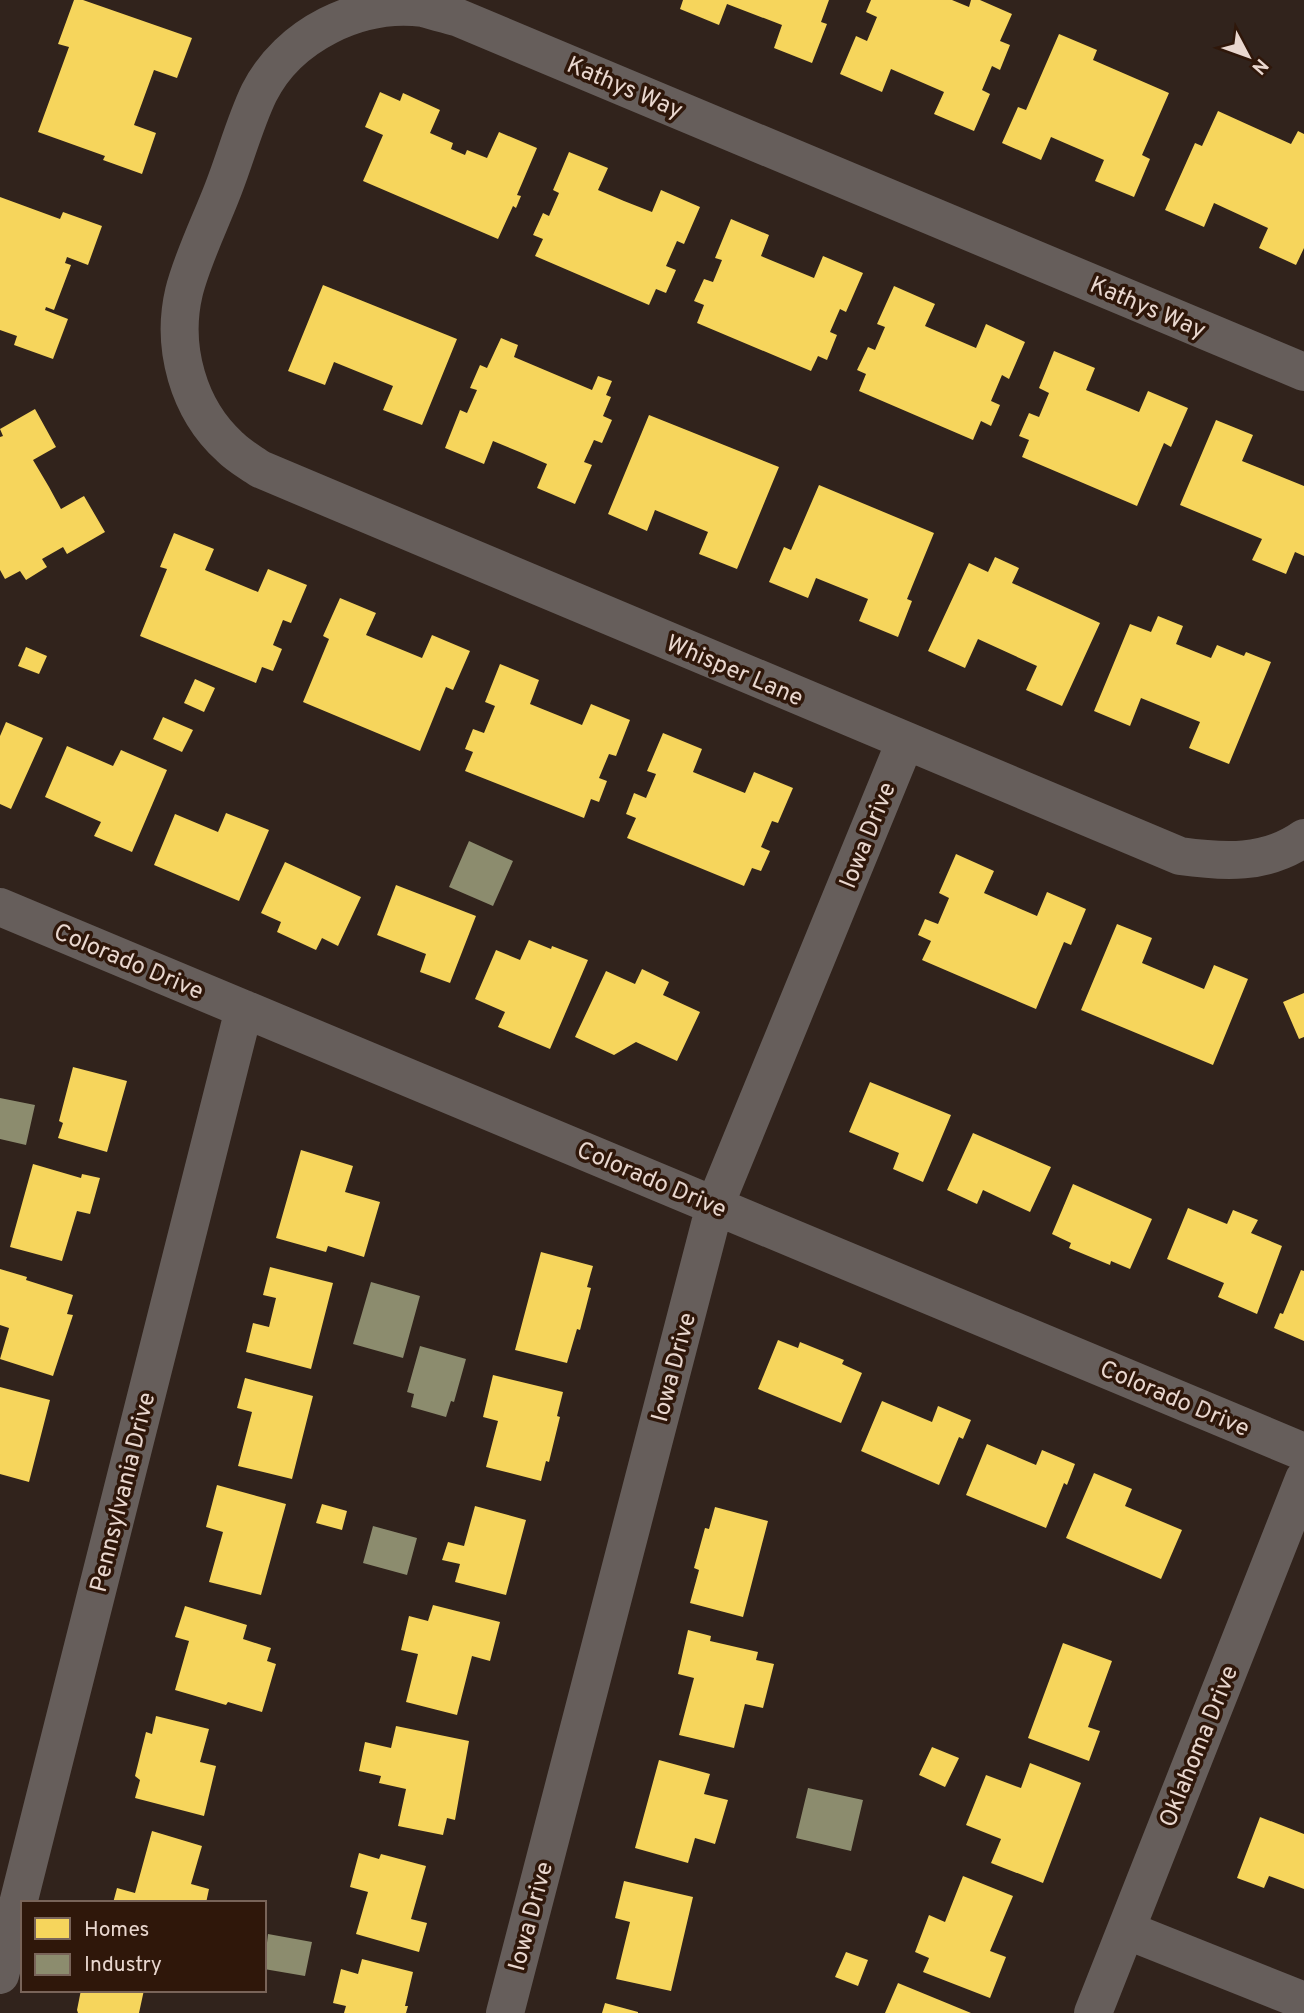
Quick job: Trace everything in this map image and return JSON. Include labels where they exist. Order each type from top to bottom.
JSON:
[{"type":"street","name":"Kathys Way","points":[[195,400],[183,365],[180,327],[184,292],[260,92],[282,60],[309,35],[345,16],[382,8],[422,8],[459,18],[1304,372]]},
{"type":"street","name":"Whisper Lane","points":[[195,400],[207,421],[230,447],[260,470],[1180,856],[1222,862],[1261,857],[1295,845],[1304,838]]},
{"type":"street","name":"Iowa Drive","points":[[505,2013],[715,1205],[905,742]]},
{"type":"street","name":"Colorado Drive","points":[[0,908],[1304,1452]]},
{"type":"street","name":"Pennsylvania Drive","points":[[0,1975],[244,1009]]},
{"type":"street","name":"Oklahoma Drive","points":[[1093,2013],[1304,1479]]},
{"type":"street","points":[[1126,1930],[1304,2001]]},
{"type":"building: Homes","points":[[74,0],[83,0],[192,38],[177,78],[154,70],[134,125],[156,133],[142,174],[103,160],[105,156],[38,132],[69,47],[58,44]]},
{"type":"building: Homes","points":[[683,0],[829,0],[821,22],[827,24],[812,63],[774,48],[782,25],[727,4],[719,25],[680,9]]},
{"type":"building: Homes","points":[[871,0],[952,0],[969,7],[971,0],[980,0],[1012,14],[1000,41],[1010,45],[1000,70],[992,66],[982,90],[990,94],[974,131],[934,114],[944,92],[891,69],[882,92],[840,74],[856,36],[867,41],[877,17],[866,12]]},
{"type":"building: Homes","points":[[1059,34],[1097,50],[1093,60],[1169,93],[1142,155],[1150,159],[1134,197],[1095,181],[1104,160],[1051,137],[1041,160],[1002,143],[1018,107],[1026,110]]},
{"type":"building: Homes","points":[[380,92],[400,101],[403,93],[440,110],[430,133],[453,143],[451,149],[465,155],[467,150],[487,158],[499,132],[537,148],[517,195],[521,196],[516,208],[513,206],[498,239],[363,181],[383,135],[365,127]]},
{"type":"building: Homes","points":[[1218,111],[1291,144],[1298,131],[1304,134],[1304,248],[1296,265],[1259,248],[1268,228],[1214,203],[1204,227],[1165,210],[1195,143],[1202,146]]},
{"type":"building: Homes","points":[[569,152],[608,168],[598,190],[624,201],[652,212],[661,190],[700,207],[684,244],[677,241],[666,266],[676,270],[666,293],[656,289],[649,305],[535,256],[543,239],[533,235],[543,213],[549,216],[559,193],[553,190]]},
{"type":"building: Homes","points":[[0,197],[60,219],[63,212],[102,226],[88,265],[67,257],[65,263],[71,265],[54,310],[46,307],[45,310],[68,319],[53,359],[14,345],[17,336],[0,330]]},
{"type":"building: Homes","points":[[731,219],[769,235],[761,256],[814,278],[823,256],[863,273],[846,312],[840,309],[830,332],[837,335],[827,360],[818,356],[811,371],[697,323],[704,305],[694,301],[704,279],[713,282],[722,260],[715,258]]},
{"type":"building: Homes","points":[[323,285],[457,339],[422,425],[383,410],[393,386],[334,362],[325,385],[288,371]]},
{"type":"building: Homes","points":[[894,286],[935,304],[925,326],[976,348],[986,324],[1025,342],[1009,379],[1002,375],[991,401],[1000,405],[991,426],[981,421],[973,440],[859,391],[866,374],[857,370],[868,347],[875,350],[885,327],[877,324]]},
{"type":"building: Homes","points":[[501,338],[518,345],[514,357],[592,390],[598,376],[612,381],[606,395],[611,397],[603,416],[612,420],[602,443],[594,440],[584,462],[592,465],[575,504],[537,488],[547,464],[522,453],[493,441],[484,464],[445,448],[460,410],[467,413],[477,390],[470,388],[480,365],[487,368]]},
{"type":"building: Homes","points":[[1054,351],[1095,368],[1086,390],[1139,412],[1148,391],[1188,408],[1171,447],[1164,443],[1137,506],[1022,457],[1029,440],[1019,436],[1029,413],[1039,417],[1049,393],[1039,388]]},
{"type":"building: Homes","points":[[35,409],[56,447],[33,460],[61,509],[84,496],[105,532],[67,554],[63,547],[42,559],[47,567],[26,580],[20,571],[5,579],[0,570],[0,437],[3,436],[0,429]]},
{"type":"building: Homes","points":[[649,415],[779,467],[737,569],[699,554],[708,532],[655,510],[647,531],[608,514]]},
{"type":"building: Homes","points":[[1216,420],[1253,435],[1242,461],[1304,486],[1304,556],[1295,552],[1286,574],[1252,560],[1262,539],[1180,505]]},
{"type":"building: Homes","points":[[819,485],[934,533],[907,599],[912,601],[898,637],[859,621],[868,599],[816,578],[808,598],[769,582],[784,547],[791,550]]},
{"type":"building: Homes","points":[[174,533],[214,549],[205,570],[258,592],[268,569],[307,585],[291,623],[283,620],[273,645],[282,649],[273,671],[262,667],[256,683],[140,636],[167,569],[160,567]]},
{"type":"building: Homes","points":[[995,557],[1019,568],[1012,583],[1100,623],[1062,706],[1026,690],[1037,666],[978,639],[965,668],[928,651],[969,563],[988,572]]},
{"type":"building: Homes","points":[[340,598],[376,613],[366,635],[422,658],[432,635],[470,651],[453,690],[446,687],[420,751],[303,702],[329,639],[323,636]]},
{"type":"building: Homes","points":[[1158,616],[1183,626],[1176,644],[1211,658],[1217,645],[1244,656],[1246,652],[1271,662],[1229,764],[1189,748],[1200,722],[1141,698],[1130,726],[1094,711],[1130,624],[1151,632]]},
{"type":"building: Homes","points":[[26,647],[47,656],[39,674],[18,666]]},
{"type":"building: Homes","points":[[500,664],[539,680],[530,704],[582,725],[591,704],[630,720],[616,756],[609,754],[599,778],[607,781],[599,802],[591,799],[584,818],[465,771],[473,752],[465,749],[473,729],[484,733],[495,706],[485,702]]},
{"type":"building: Homes","points":[[195,679],[215,688],[204,712],[184,703]]},
{"type":"building: Homes","points":[[163,717],[193,730],[182,752],[153,739]]},
{"type":"building: Homes","points":[[6,722],[43,738],[11,809],[0,804],[0,736]]},
{"type":"building: Homes","points":[[663,733],[702,749],[693,772],[745,793],[754,772],[793,788],[778,823],[772,821],[761,847],[770,851],[761,871],[752,868],[744,886],[627,838],[636,818],[626,814],[634,793],[646,798],[656,774],[647,771]]},
{"type":"building: Homes","points":[[67,746],[113,766],[121,750],[167,770],[132,852],[94,836],[101,822],[45,797]]},
{"type":"building: Homes","points":[[226,813],[269,830],[239,901],[154,865],[175,814],[218,832]]},
{"type":"building: Homes","points":[[956,854],[994,871],[984,893],[1037,916],[1047,892],[1086,909],[1071,945],[1064,942],[1036,1009],[922,960],[931,941],[918,935],[925,919],[938,924],[949,898],[939,893]]},
{"type":"building: Homes","points":[[285,862],[361,897],[338,946],[322,938],[316,950],[277,932],[281,922],[261,913]]},
{"type":"building: Homes","points":[[396,885],[476,916],[450,983],[420,972],[426,954],[377,935]]},
{"type":"building: Homes","points":[[1117,924],[1152,938],[1142,963],[1204,989],[1214,965],[1248,979],[1213,1065],[1081,1010]]},
{"type":"building: Homes","points":[[529,940],[588,960],[550,1049],[498,1027],[505,1012],[475,999],[496,950],[520,960]]},
{"type":"building: Homes","points":[[642,969],[669,982],[663,995],[700,1012],[677,1061],[636,1042],[614,1055],[575,1037],[606,971],[635,984]]},
{"type":"building: Homes","points":[[1304,993],[1304,1037],[1299,1039],[1283,1002]]},
{"type":"building: Homes","points":[[73,1067],[127,1081],[107,1152],[58,1138],[63,1123],[59,1121]]},
{"type":"building: Homes","points":[[870,1082],[951,1115],[923,1182],[893,1169],[899,1153],[849,1132]]},
{"type":"building: Homes","points":[[973,1133],[1051,1167],[1030,1212],[983,1190],[977,1204],[947,1190]]},
{"type":"building: Homes","points":[[301,1150],[353,1166],[345,1192],[380,1202],[364,1257],[328,1246],[326,1252],[276,1238]]},
{"type":"building: Homes","points":[[33,1164],[81,1178],[82,1174],[100,1178],[90,1214],[77,1211],[62,1261],[10,1247]]},
{"type":"building: Homes","points":[[1073,1184],[1152,1219],[1130,1269],[1111,1261],[1110,1265],[1069,1248],[1071,1243],[1052,1234]]},
{"type":"building: Homes","points":[[1188,1208],[1227,1224],[1233,1210],[1258,1220],[1251,1233],[1282,1246],[1257,1314],[1218,1297],[1224,1283],[1167,1259]]},
{"type":"building: Homes","points":[[541,1252],[593,1266],[587,1287],[591,1288],[580,1330],[577,1329],[567,1363],[515,1350]]},
{"type":"building: Homes","points":[[270,1267],[333,1283],[311,1369],[246,1352],[253,1323],[269,1327],[276,1298],[263,1295]]},
{"type":"building: Homes","points":[[0,1269],[73,1295],[67,1314],[73,1315],[53,1376],[0,1359],[9,1328],[0,1325]]},
{"type":"building: Homes","points":[[1301,1270],[1304,1271],[1304,1341],[1274,1328],[1280,1313],[1283,1314]]},
{"type":"building: Homes","points":[[778,1340],[798,1348],[800,1342],[844,1360],[842,1364],[862,1373],[841,1423],[758,1389]]},
{"type":"building: Homes","points":[[493,1375],[563,1392],[549,1462],[546,1461],[541,1481],[486,1467],[498,1421],[483,1417]]},
{"type":"building: Homes","points":[[245,1378],[313,1396],[292,1479],[238,1466],[252,1412],[237,1408]]},
{"type":"building: Homes","points":[[0,1387],[50,1400],[29,1482],[0,1474]]},
{"type":"building: Homes","points":[[882,1401],[932,1422],[938,1406],[971,1420],[963,1439],[959,1437],[939,1485],[861,1451]]},
{"type":"building: Homes","points":[[987,1444],[1036,1465],[1042,1450],[1075,1464],[1067,1485],[1064,1483],[1046,1528],[966,1495]]},
{"type":"building: Homes","points":[[1094,1473],[1132,1489],[1125,1506],[1182,1530],[1161,1579],[1066,1538]]},
{"type":"building: Homes","points":[[217,1485],[286,1504],[261,1595],[209,1582],[223,1532],[206,1527]]},
{"type":"building: Homes","points":[[322,1504],[347,1511],[342,1530],[316,1523]]},
{"type":"building: Homes","points":[[475,1506],[526,1520],[506,1595],[455,1582],[460,1564],[442,1560],[448,1542],[464,1546]]},
{"type":"building: Homes","points":[[715,1507],[768,1521],[743,1617],[690,1603],[699,1570],[694,1568],[705,1528],[709,1529]]},
{"type":"building: Homes","points":[[433,1605],[500,1622],[490,1661],[472,1656],[457,1715],[406,1702],[418,1654],[401,1650],[409,1616],[428,1621]]},
{"type":"building: Homes","points":[[185,1606],[247,1625],[243,1639],[271,1648],[267,1661],[276,1664],[262,1712],[175,1690],[189,1641],[175,1637]]},
{"type":"building: Homes","points":[[688,1630],[711,1636],[710,1641],[758,1652],[756,1660],[774,1664],[763,1708],[745,1704],[734,1748],[679,1735],[694,1678],[678,1674]]},
{"type":"building: Homes","points":[[1063,1643],[1112,1661],[1088,1727],[1100,1731],[1089,1761],[1028,1738]]},
{"type":"building: Homes","points":[[156,1716],[209,1729],[200,1762],[216,1766],[204,1816],[135,1798],[140,1780],[135,1776],[146,1732],[152,1734]]},
{"type":"building: Homes","points":[[396,1726],[469,1741],[455,1820],[447,1818],[443,1835],[398,1826],[406,1789],[379,1783],[381,1776],[359,1771],[365,1742],[391,1748]]},
{"type":"building: Homes","points":[[932,1747],[959,1758],[945,1787],[919,1775]]},
{"type":"building: Homes","points":[[659,1760],[710,1774],[704,1794],[728,1800],[715,1844],[695,1838],[688,1863],[635,1848]]},
{"type":"building: Homes","points":[[1030,1763],[1081,1783],[1043,1883],[991,1863],[1001,1839],[966,1825],[986,1775],[1021,1788]]},
{"type":"building: Homes","points":[[1260,1817],[1304,1834],[1304,1889],[1269,1876],[1264,1888],[1237,1878]]},
{"type":"building: Homes","points":[[152,1831],[202,1846],[191,1884],[209,1889],[206,1901],[114,1901],[117,1888],[135,1893]]},
{"type":"building: Homes","points":[[359,1853],[379,1859],[381,1854],[426,1866],[411,1919],[427,1923],[419,1952],[356,1934],[368,1892],[350,1887]]},
{"type":"building: Homes","points":[[963,1876],[1013,1896],[990,1951],[1006,1957],[990,1998],[923,1972],[929,1958],[915,1952],[929,1915],[945,1922]]},
{"type":"building: Homes","points":[[624,1881],[693,1897],[671,1991],[616,1979],[630,1922],[615,1918]]},
{"type":"building: Homes","points":[[846,1952],[868,1960],[858,1986],[835,1977]]},
{"type":"building: Homes","points":[[362,1959],[413,1972],[405,2006],[408,2006],[406,2013],[344,2013],[346,2006],[333,2003],[341,1969],[358,1974]]},
{"type":"building: Homes","points":[[898,1983],[971,2013],[885,2013]]},
{"type":"building: Homes","points":[[81,1992],[144,1992],[139,2013],[78,2013]]},
{"type":"building: Homes","points":[[605,2003],[638,2012],[638,2013],[602,2013]]},
{"type":"building: Industry","points":[[469,841],[513,861],[493,906],[449,887]]},
{"type":"building: Industry","points":[[0,1098],[35,1105],[26,1145],[0,1139]]},
{"type":"building: Industry","points":[[371,1282],[420,1296],[403,1358],[353,1344]]},
{"type":"building: Industry","points":[[420,1346],[466,1359],[454,1402],[451,1401],[446,1417],[411,1407],[414,1394],[407,1392]]},
{"type":"building: Industry","points":[[373,1526],[417,1538],[407,1575],[363,1563]]},
{"type":"building: Industry","points":[[808,1788],[863,1800],[851,1851],[796,1838]]},
{"type":"building: Industry","points":[[268,1934],[312,1942],[305,1976],[266,1969]]}]
